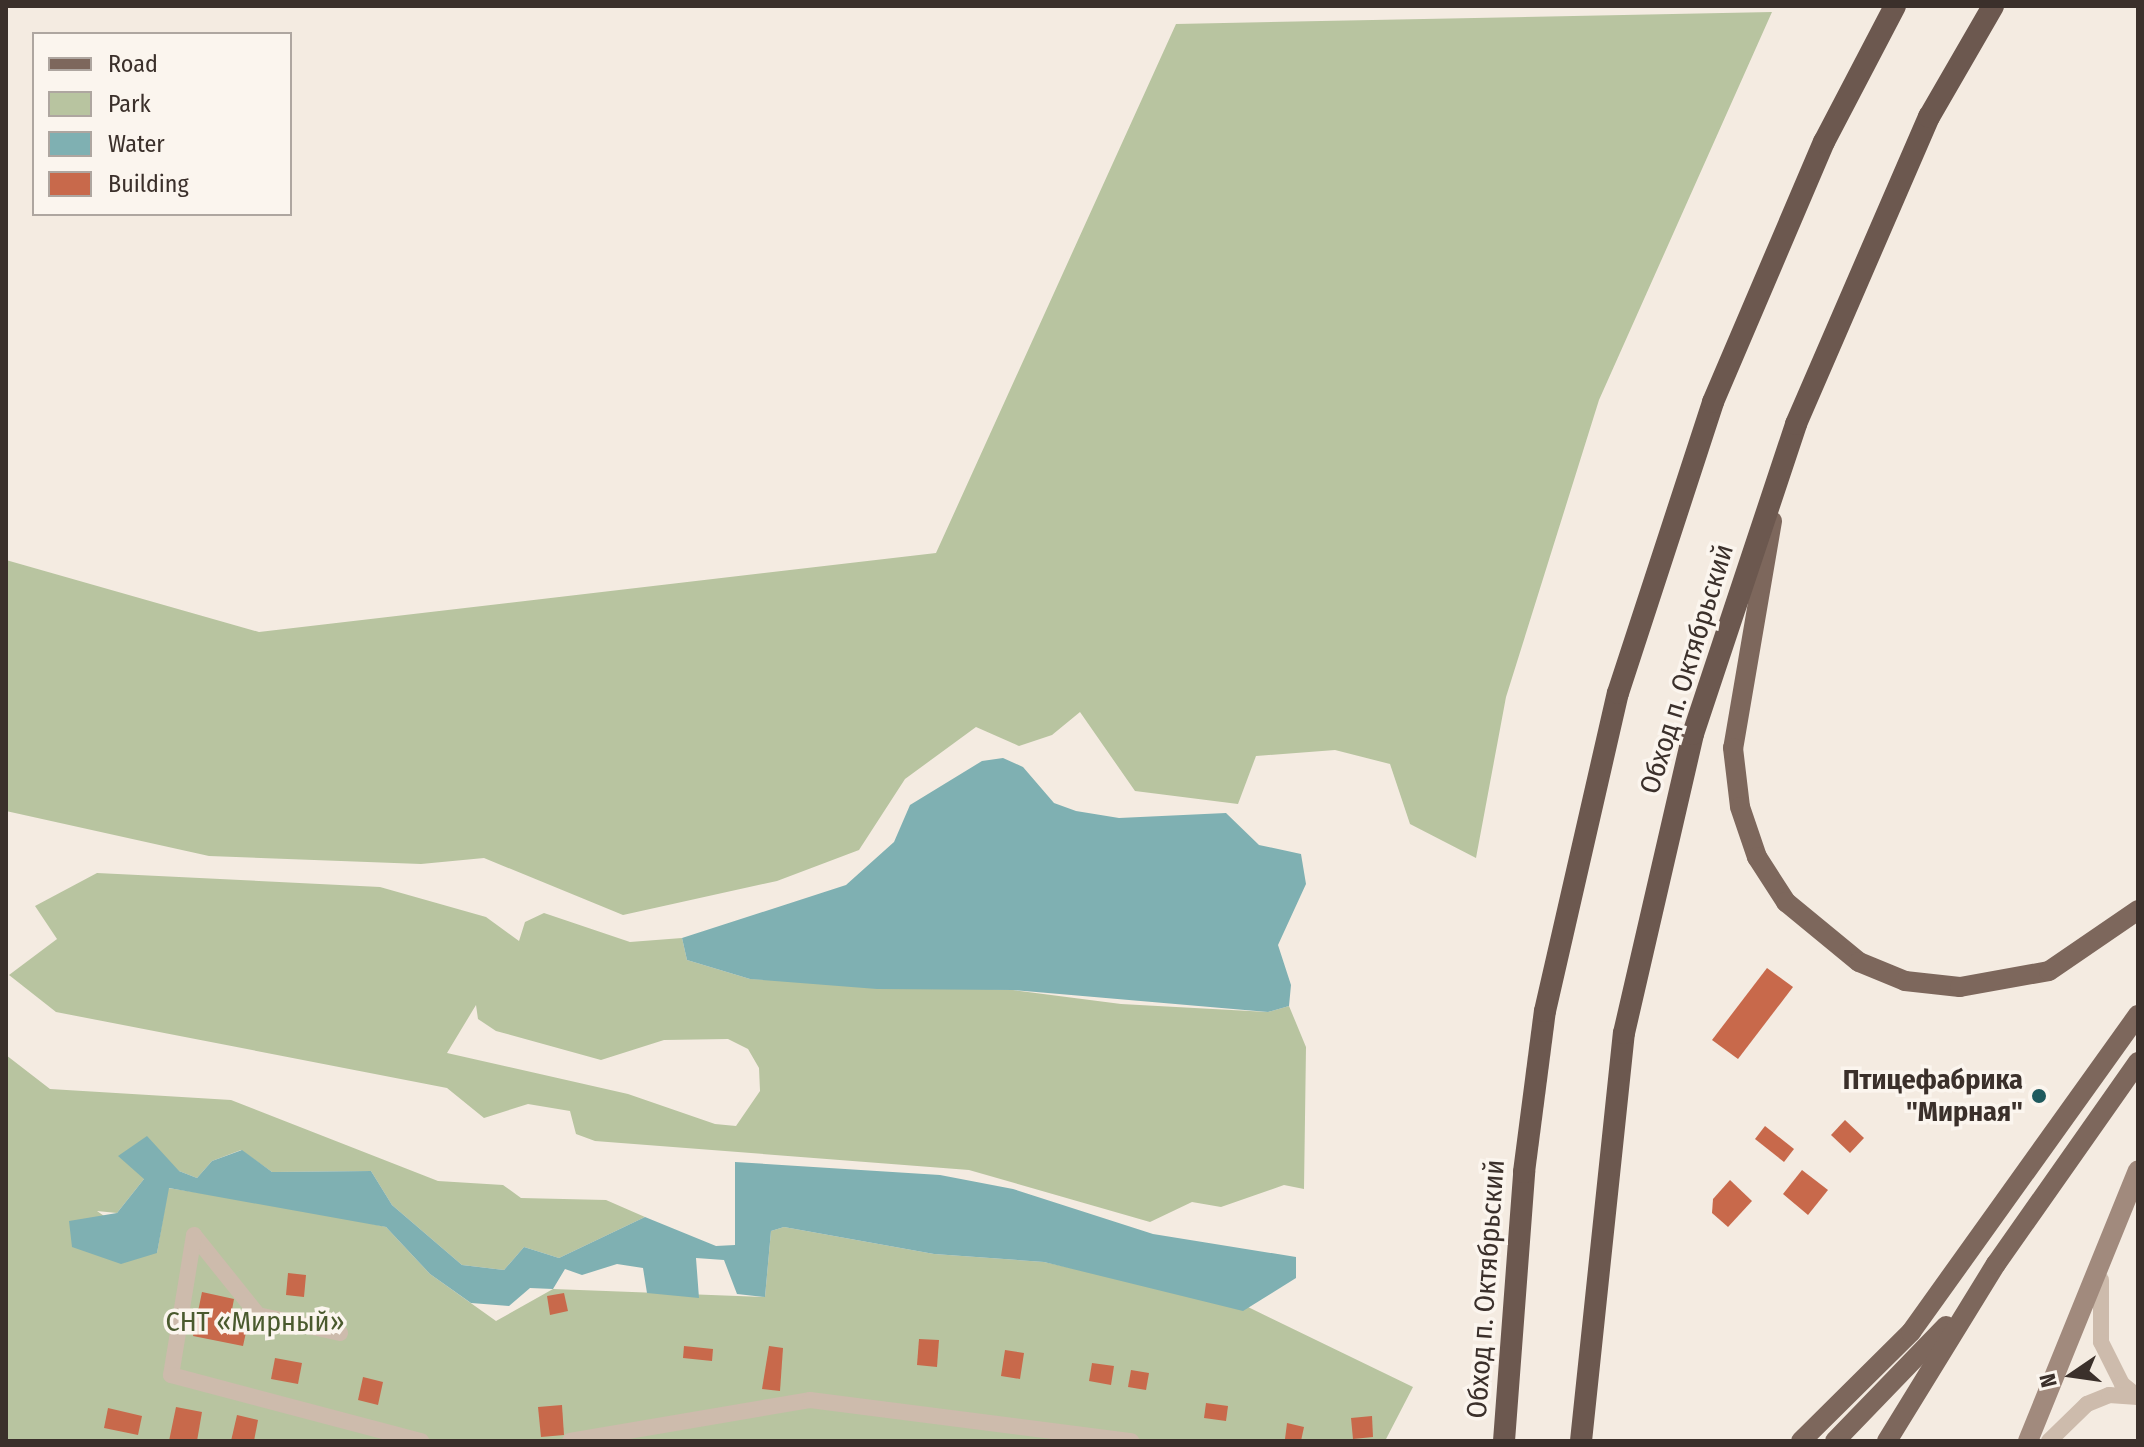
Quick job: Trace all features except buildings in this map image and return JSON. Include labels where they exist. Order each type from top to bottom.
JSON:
[{"type":"highway","name":"Обход п. Октябрьский","points":[[1504,1441],[1524,1172],[1545,1011],[1618,693],[1713,402],[1824,142],[1895,6]]},
{"type":"highway","name":"Обход п. Октябрьский","points":[[1581,1441],[1587,1350],[1624,1033],[1693,734],[1785,454],[1929,117],[1993,6]]},
{"type":"main road","points":[[1785,454],[1733,748],[1744,820],[1786,902],[1859,962],[1905,981],[1960,987],[2049,971],[2138,910]]},
{"type":"main road","points":[[1801,1441],[1911,1332],[2138,1015]]},
{"type":"main road","points":[[1887,1441],[1996,1264],[2138,1062]]},
{"type":"main road","points":[[2028,1441],[2138,1170]]},
{"type":"main road","points":[[1835,1441],[1890,1392],[1996,1264]]},
{"type":"street","points":[[2111,1234],[2096,1300],[2101,1342],[2122,1384],[2138,1397]]},
{"type":"street","points":[[340,1333],[258,1315],[194,1235],[171,1375],[421,1441]]},
{"type":"street","points":[[2049,1441],[2087,1404],[2109,1395],[2138,1397]]},
{"type":"street","points":[[570,1441],[810,1400],[1131,1441]]},
{"type":"green space","points":[[1772,12],[1599,400],[1506,697],[1476,858],[1410,824],[1390,764],[1335,750],[1256,756],[1238,804],[1135,791],[1080,712],[1052,735],[1019,746],[976,727],[905,779],[859,850],[777,881],[623,915],[484,858],[421,864],[209,856],[6,811],[6,560],[259,632],[936,553],[1176,24]]},
{"type":"green space","points":[[97,873],[380,887],[486,917],[519,941],[525,922],[544,913],[630,942],[682,938],[687,960],[750,979],[1013,990],[1121,1004],[1268,1012],[1289,1006],[1306,1047],[1304,1189],[1284,1185],[1221,1207],[1192,1202],[1150,1222],[969,1170],[595,1141],[576,1134],[570,1111],[528,1104],[484,1118],[447,1088],[56,1012],[9,975],[57,939],[35,906]],"holes":[[[476,1005],[478,1019],[496,1031],[601,1060],[664,1040],[728,1039],[748,1049],[759,1068],[760,1091],[736,1126],[715,1124],[628,1094],[447,1053]]]},
{"type":"green space","name":"СНТ «Мирный»","points":[[6,1055],[50,1089],[231,1100],[438,1181],[503,1185],[521,1198],[606,1200],[645,1217],[559,1258],[524,1247],[504,1270],[462,1265],[392,1205],[371,1171],[272,1172],[241,1150],[212,1161],[197,1178],[179,1171],[144,1179],[117,1213],[97,1211],[157,1253],[168,1188],[312,1210],[386,1227],[430,1274],[496,1321],[553,1289],[765,1297],[771,1231],[784,1227],[934,1254],[1044,1262],[1248,1307],[1413,1387],[1385,1441],[6,1441]]},
{"type":"water","points":[[1003,758],[1023,767],[1054,803],[1076,811],[1119,818],[1226,813],[1259,845],[1301,854],[1306,884],[1278,945],[1291,985],[1289,1006],[1268,1012],[1013,990],[877,989],[750,979],[687,960],[682,938],[846,885],[894,842],[910,805],[982,761]]},
{"type":"water","points":[[147,1136],[179,1171],[197,1178],[212,1161],[242,1150],[272,1172],[371,1171],[392,1205],[462,1265],[504,1270],[524,1247],[559,1258],[645,1217],[716,1246],[735,1245],[735,1162],[940,1175],[1013,1189],[1153,1234],[1296,1257],[1296,1278],[1243,1311],[1044,1262],[934,1254],[784,1227],[771,1231],[765,1297],[737,1294],[724,1260],[696,1258],[699,1298],[647,1293],[643,1268],[617,1264],[582,1275],[565,1269],[553,1289],[530,1288],[509,1306],[471,1303],[430,1274],[386,1227],[169,1188],[157,1253],[121,1264],[72,1247],[69,1221],[117,1213],[144,1179],[118,1156]]},
{"type":"place","name":"Птицефабрика \"Мирная\"","points":[[2039,1096]]}]
